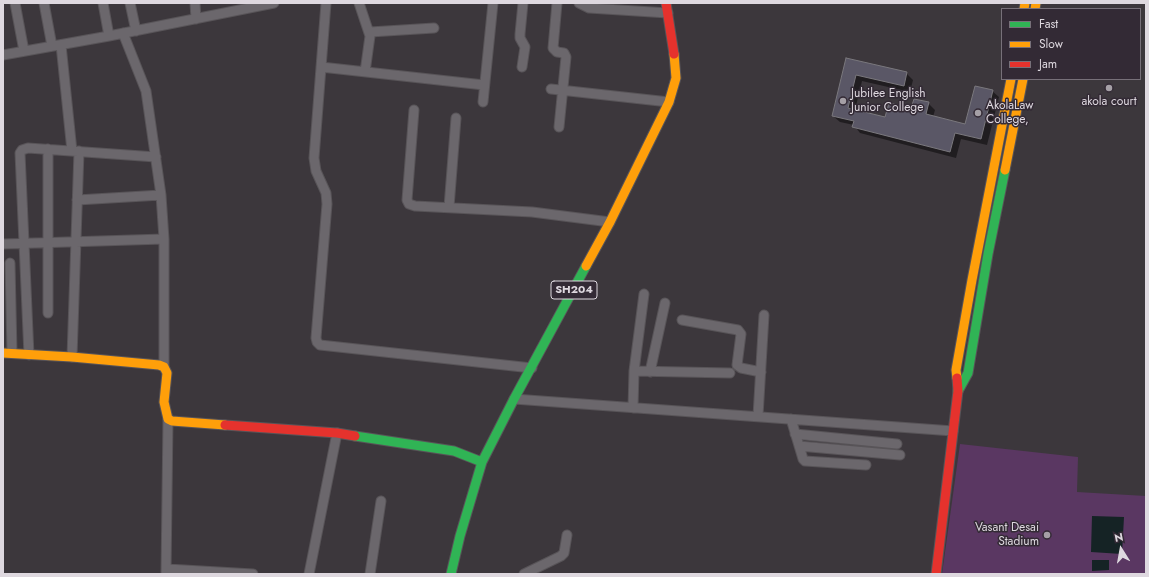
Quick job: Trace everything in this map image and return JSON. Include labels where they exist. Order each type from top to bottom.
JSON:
[{"type":"street","points":[[15,3],[24,51]]},
{"type":"street","points":[[44,3],[57,46],[76,151],[77,200],[72,357]]},
{"type":"street","points":[[103,3],[110,36]]},
{"type":"street","points":[[130,3],[136,31]]},
{"type":"street","points":[[195,3],[196,19]]},
{"type":"street","points":[[3,55],[196,19],[243,6],[274,3]]},
{"type":"street","points":[[326,3],[314,158],[316,171],[326,193],[327,204],[316,338],[317,342],[320,345],[532,368]]},
{"type":"street","points":[[359,3],[370,32],[366,72]]},
{"type":"street","points":[[483,102],[493,3]]},
{"type":"street","points":[[522,67],[525,48],[520,38],[523,3]]},
{"type":"street","points":[[558,3],[553,48],[557,52],[564,53],[566,57],[559,127]]},
{"type":"street","points":[[579,3],[589,8],[668,13]]},
{"type":"street","name":"SH204","points":[[451,574],[460,536],[482,462],[514,399],[610,222],[669,102],[676,78],[675,60],[666,3]]},
{"type":"street","points":[[370,32],[434,28]]},
{"type":"street","points":[[124,33],[146,91],[161,195],[164,240],[164,367],[167,373],[164,402],[168,419],[167,572],[253,574]]},
{"type":"street","points":[[321,67],[484,85]]},
{"type":"street","points":[[936,574],[958,391],[956,370],[1011,80]]},
{"type":"street","points":[[958,391],[968,373],[1023,80]]},
{"type":"street","points":[[550,89],[669,102]]},
{"type":"street","points":[[414,110],[409,204],[415,206],[526,212],[610,222]]},
{"type":"street","points":[[449,207],[456,118]]},
{"type":"street","points":[[29,354],[20,152],[25,148],[156,157]]},
{"type":"street","points":[[48,150],[48,313]]},
{"type":"street","points":[[77,200],[161,195]]},
{"type":"street","points":[[3,244],[164,240]]},
{"type":"street","points":[[10,263],[8,353],[72,357],[159,365],[164,367]]},
{"type":"street","points":[[972,280],[984,282]]},
{"type":"street","points":[[633,408],[634,371],[644,294]]},
{"type":"street","points":[[650,372],[665,303]]},
{"type":"street","points":[[758,416],[764,316]]},
{"type":"street","points":[[682,320],[738,330],[741,334],[739,367],[761,372]]},
{"type":"street","points":[[634,371],[730,373]]},
{"type":"street","points":[[514,399],[953,431]]},
{"type":"street","points":[[168,419],[176,422],[337,433],[454,451],[482,462]]},
{"type":"street","points":[[792,419],[802,459],[805,461],[866,465]]},
{"type":"street","points":[[309,574],[337,433]]},
{"type":"street","points":[[796,434],[897,444]]},
{"type":"street","points":[[799,446],[900,455]]},
{"type":"street","points":[[370,574],[381,501]]},
{"type":"street","points":[[524,574],[561,556],[564,553],[567,535]]},
{"type":"shaded area","name":"Vasant Desai Stadium","points":[[960,444],[1078,457],[1077,492],[1146,496],[1146,574],[942,574]]},
{"type":"shaded area","points":[[1092,516],[1124,517],[1122,554],[1091,552]]},
{"type":"shaded area","points":[[1092,560],[1109,560],[1109,570],[1092,571]]},
{"type":"building","points":[[846,58],[907,72],[904,86],[856,75],[848,108],[885,117],[889,103],[911,108],[914,99],[929,102],[926,114],[965,124],[975,86],[993,90],[981,139],[955,133],[950,152],[852,127],[854,121],[832,116]]},
{"type":"traffic: fast","points":[[958,391],[968,373],[988,254],[1005,170]]},
{"type":"traffic: fast","points":[[451,574],[460,536],[482,462],[514,399],[586,266]]},
{"type":"traffic: fast","points":[[355,436],[454,451],[482,462]]},
{"type":"traffic: slow","points":[[1024,8],[1025,3]]},
{"type":"traffic: slow","points":[[1035,8],[1036,3]]},
{"type":"traffic: slow","points":[[586,266],[610,222],[669,102],[676,78],[674,54]]},
{"type":"traffic: slow","points":[[957,378],[956,370],[972,280],[1011,80]]},
{"type":"traffic: slow","points":[[1005,170],[1023,80]]},
{"type":"traffic: slow","points":[[3,353],[72,357],[159,365],[164,367],[167,373],[164,402],[168,419],[172,421],[225,425]]},
{"type":"traffic: jam","points":[[666,3],[674,54]]},
{"type":"traffic: jam","points":[[936,574],[958,391],[957,378]]},
{"type":"traffic: jam","points":[[225,425],[337,433],[355,436]]},
{"type":"place","name":"akola court","points":[[1109,88]]},
{"type":"place","name":"Jubilee English Junior College","points":[[843,101]]},
{"type":"place","name":"AkolaLaw College,","points":[[978,113]]},
{"type":"place","name":"Vasant Desai Stadium","points":[[1047,535]]}]
